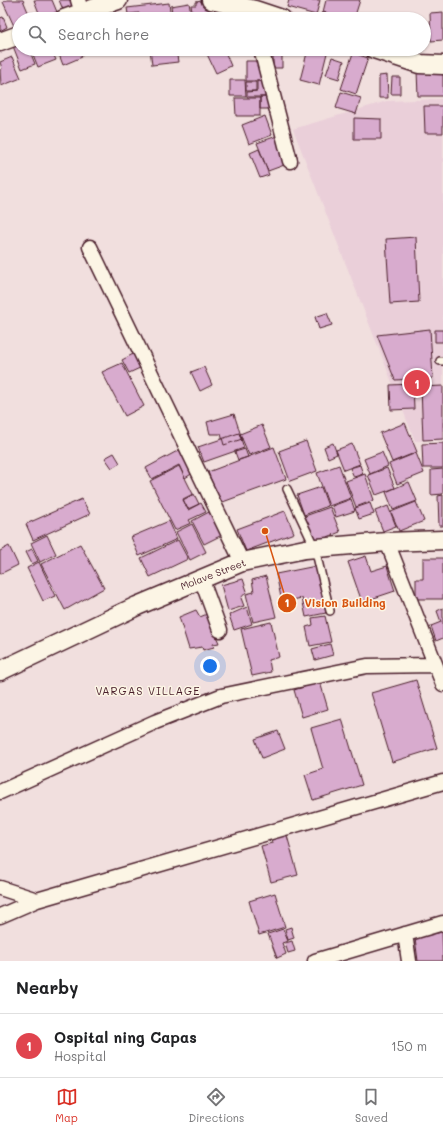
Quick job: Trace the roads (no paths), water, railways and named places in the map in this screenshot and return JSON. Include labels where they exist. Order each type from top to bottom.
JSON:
[{"type":"street","points":[[80,6],[118,0]]},
{"type":"street","points":[[211,0],[249,12]]},
{"type":"street","points":[[0,42],[12,38]]},
{"type":"street","points":[[263,56],[290,161]]},
{"type":"street","points":[[395,56],[419,64],[443,65]]},
{"type":"street","points":[[90,247],[242,562]]},
{"type":"street","name":"Molave Street","points":[[0,671],[201,578],[242,562],[281,553],[315,548],[387,542],[443,540]]},
{"type":"street","points":[[387,542],[443,684]]},
{"type":"street","points":[[201,578],[220,630]]},
{"type":"street","points":[[0,792],[155,722],[220,696],[367,666],[435,665]]},
{"type":"street","points":[[0,916],[37,900],[443,782]]},
{"type":"street","points":[[0,888],[37,900]]},
{"type":"street","points":[[315,961],[443,922]]},
{"type":"street","points":[[405,934],[409,961]]},
{"type":"lane","points":[[288,489],[315,548],[330,610]]},
{"type":"place","name":"Ospital ning Capas","points":[[417,383]]},
{"type":"place","name":"Vision Building","points":[[265,531]]},
{"type":"district","name":"VARGAS VILLAGE","points":[[148,690]]}]
